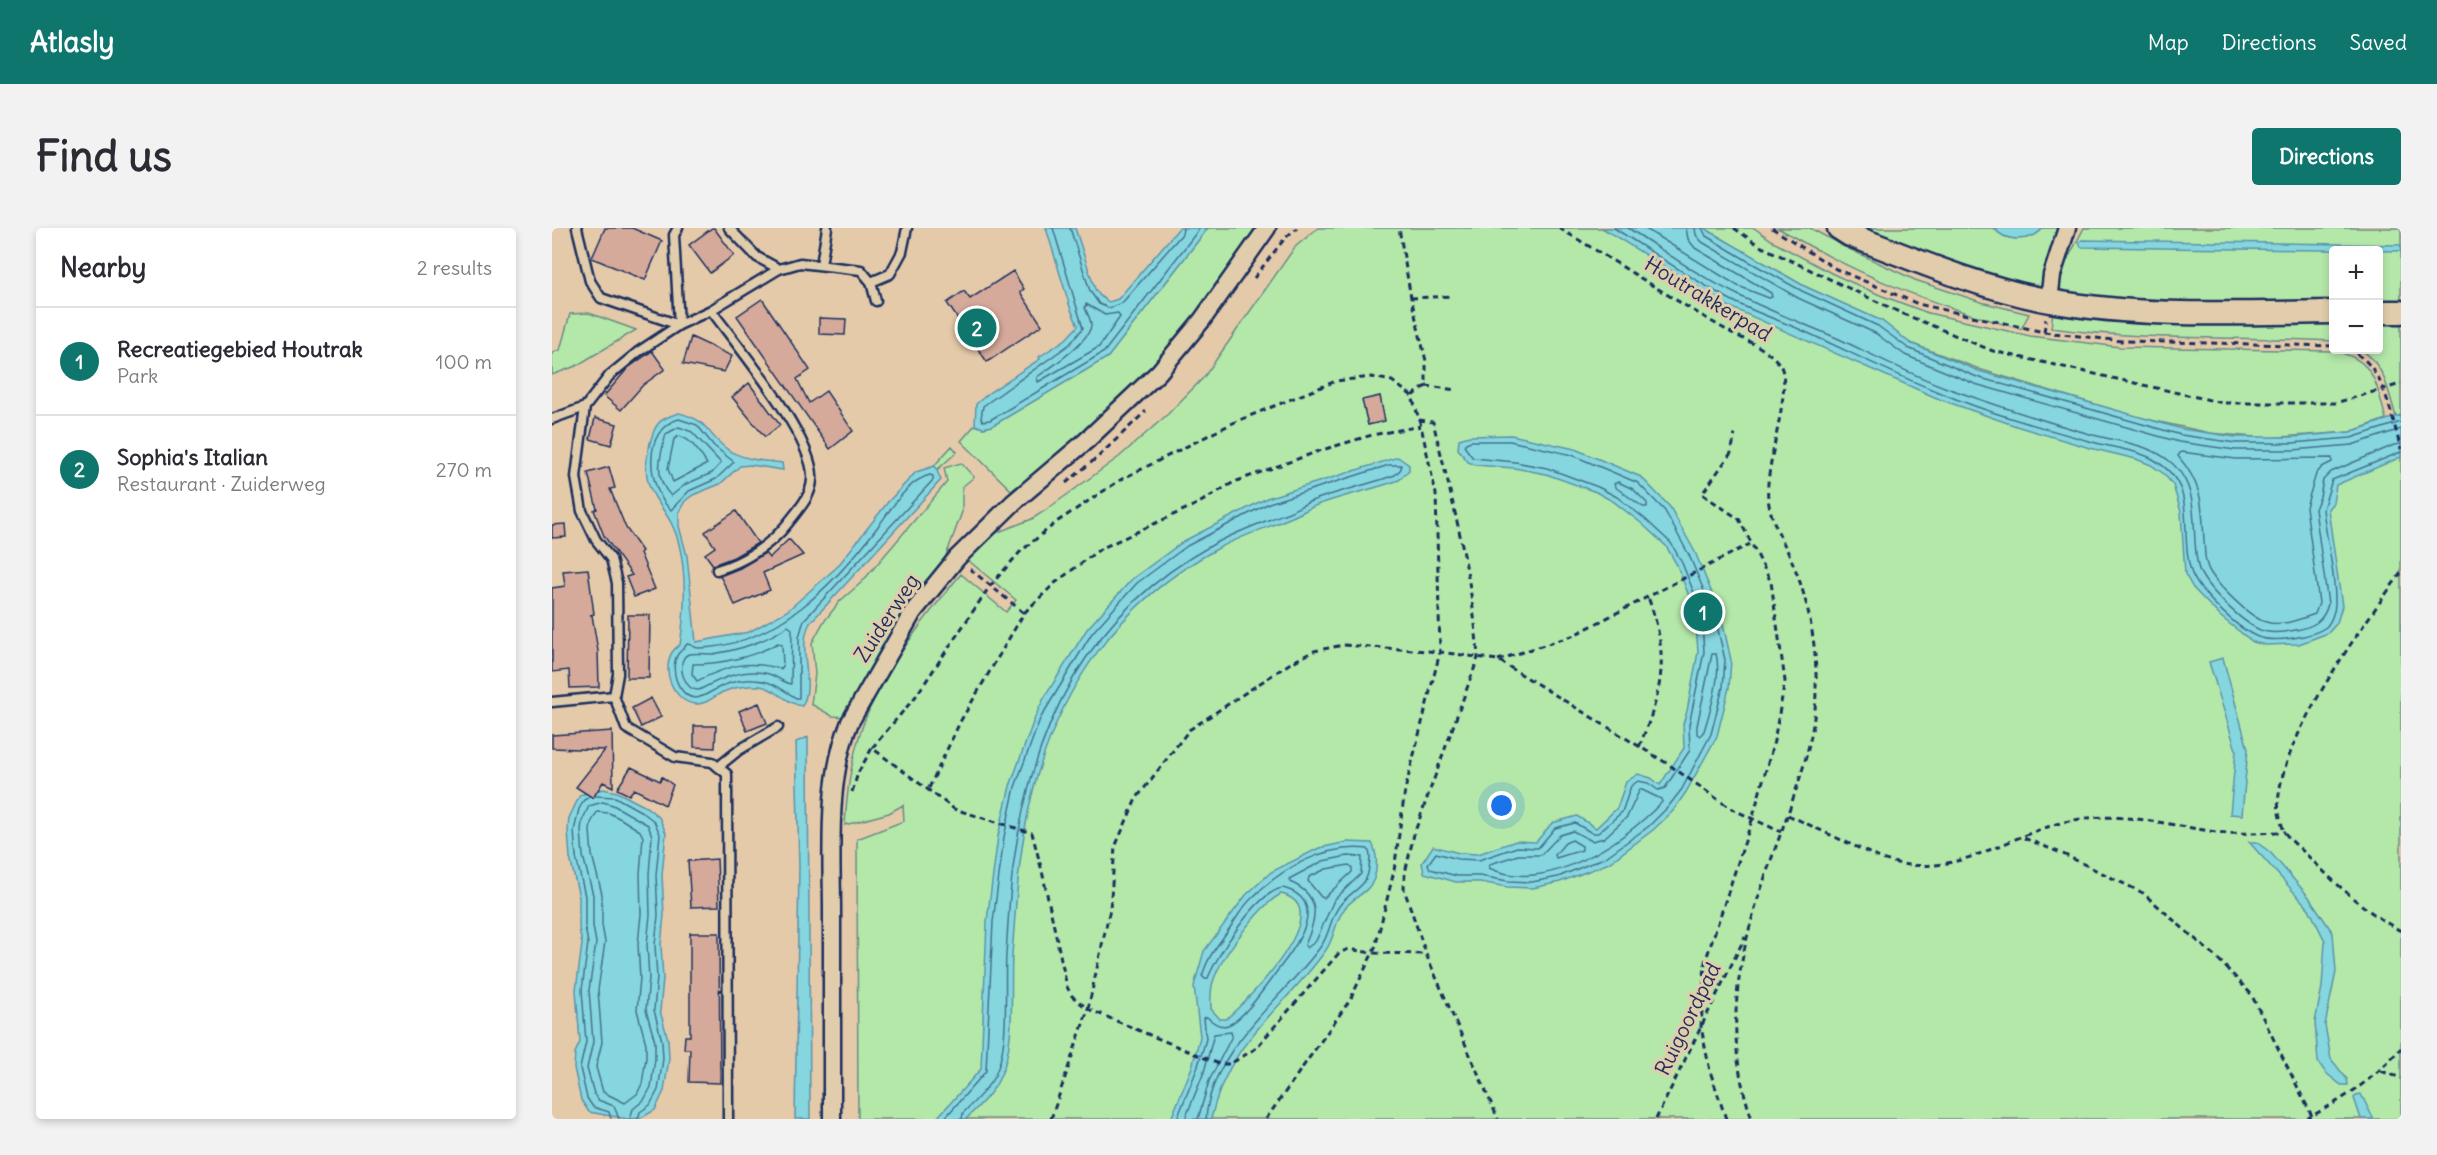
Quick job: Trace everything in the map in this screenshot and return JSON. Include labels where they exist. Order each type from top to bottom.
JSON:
[{"type":"street","name":"Zuiderweg","points":[[832,1119],[832,864],[835,787],[842,741],[850,722],[913,612],[957,558],[1014,502],[1086,441],[1160,372],[1202,320],[1267,228]]},
{"type":"street","points":[[1839,228],[1850,235],[1962,278],[2049,301],[2133,311],[2329,312]]},
{"type":"street","points":[[2049,301],[2052,275],[2067,228]]},
{"type":"street","points":[[2383,312],[2401,312]]},
{"type":"lane","points":[[578,228],[590,281],[601,298],[679,325]]},
{"type":"lane","points":[[678,228],[674,235],[679,325]]},
{"type":"lane","points":[[729,228],[758,257],[779,268]]},
{"type":"lane","points":[[821,265],[827,228]]},
{"type":"lane","points":[[871,282],[890,274],[902,252],[907,228]]},
{"type":"lane","points":[[728,1119],[729,803],[727,774],[712,762],[675,757],[626,728],[614,696],[618,674],[617,583],[611,558],[596,540],[582,512],[576,477],[585,407],[610,375],[638,352],[679,325],[711,310],[779,268],[800,263],[861,270],[871,282],[876,300]]},
{"type":"lane","points":[[711,310],[789,417],[809,453],[812,480],[805,502],[784,528],[758,550],[717,570]]},
{"type":"lane","points":[[552,419],[585,407]]},
{"type":"lane","points":[[552,702],[614,696]]},
{"type":"lane","points":[[718,767],[739,750],[778,727]]},
{"type":"path","points":[[1399,228],[1411,298],[1426,362],[1426,386]]},
{"type":"path","name":"Houtrakkerpad","points":[[1559,228],[1770,354],[1782,368],[1784,387],[1768,470],[1767,499],[1776,531],[1796,569],[1805,598],[1812,634],[1816,690],[1809,746],[1798,787],[1781,832]]},
{"type":"path","points":[[1734,228],[1760,246],[1781,256],[1899,312],[1993,351],[2223,403],[2335,403],[2401,384]]},
{"type":"path","points":[[1772,228],[1836,269],[1918,304],[2044,332],[2133,341],[2329,346]]},
{"type":"path","points":[[1411,298],[1451,296]]},
{"type":"path","points":[[2359,354],[2373,366],[2383,388],[2401,449]]},
{"type":"path","points":[[1266,1119],[1350,1000],[1372,954],[1394,871],[1405,790],[1440,652],[1436,494],[1412,396],[1392,381],[1372,377],[1354,377],[1336,381],[1237,421],[1122,479],[1020,552],[990,586],[933,674],[872,748],[929,788],[954,809],[1032,833],[1067,987],[1072,996],[1088,1009],[1218,1064],[1230,1064],[1255,1049],[1339,953],[1349,950],[1372,954],[1426,954]]},
{"type":"path","points":[[1412,396],[1426,386],[1457,390]]},
{"type":"path","points":[[1419,420],[1433,422],[1456,515],[1476,630],[1478,658],[1418,823],[1405,873],[1405,897],[1426,954],[1498,1119]]},
{"type":"path","points":[[929,788],[960,722],[1023,613],[1055,583],[1100,549],[1198,503],[1234,482],[1372,435],[1421,426]]},
{"type":"path","points":[[1726,1119],[1710,1071],[1701,1027],[1705,962],[1752,820],[1774,741],[1785,681],[1771,582],[1739,519],[1702,494],[1731,453],[1735,434]]},
{"type":"path","points":[[1051,1119],[1088,1009],[1110,909],[1115,847],[1136,799],[1189,730],[1289,664],[1314,651],[1343,645],[1440,652],[1497,660],[1572,636],[1750,544]]},
{"type":"path","points":[[957,558],[1023,613]]},
{"type":"path","points":[[2401,573],[2356,636],[2312,708],[2296,740],[2285,769],[2279,795],[2279,813],[2285,832],[2352,898],[2401,931]]},
{"type":"path","points":[[1639,747],[1653,713],[1661,685],[1661,639],[1648,597]]},
{"type":"path","points":[[1497,660],[1668,765],[1730,808],[1781,832],[1747,933],[1735,994],[1735,1019],[1742,1079],[1752,1119]]},
{"type":"path","points":[[1788,814],[1882,859],[1906,865],[1943,865],[2056,824],[2093,816],[2153,820],[2218,832],[2285,832]]},
{"type":"path","points":[[2023,837],[2143,893],[2220,961],[2251,994],[2312,1117]]},
{"type":"path","name":"Ruigoordpad","points":[[1656,1119],[1747,933]]},
{"type":"path","points":[[2306,1119],[2381,1071],[2401,1048]]},
{"type":"path","points":[[2381,1071],[2401,1078]]},
{"type":"green space","points":[[1208,228],[1257,228],[1186,332],[1147,378],[1028,481],[1011,490],[961,441],[975,425],[983,428],[992,426],[1108,357]]},
{"type":"green space","points":[[1318,228],[1675,228],[1832,332],[2207,471],[2401,427],[2401,1119],[858,1119],[857,839],[904,821],[903,805],[889,813],[845,825],[849,780],[855,751],[864,722],[879,690],[911,638],[961,574],[1006,612],[1016,600],[963,556],[988,536],[1032,519],[1046,510],[1119,457],[1168,414],[1204,377],[1295,247]]},
{"type":"green space","points":[[1704,228],[1754,228],[1777,244],[1833,274],[1880,295],[1928,313],[2030,336],[2120,347],[2329,351],[2329,354],[2344,354],[2358,360],[2372,375],[2386,419],[2350,432],[2266,438],[2210,433],[2137,417],[1982,370],[1910,343],[1837,301],[1804,286]]},
{"type":"green space","points":[[1778,228],[1810,228],[1915,280],[1981,302],[2029,314],[2021,329],[1925,299],[1837,261]]},
{"type":"green space","points":[[1860,228],[1994,228],[2005,236],[2018,239],[2032,236],[2043,228],[2063,228],[2045,282],[2041,286],[1969,273]]},
{"type":"green space","points":[[2084,228],[2401,228],[2401,304],[2383,304],[2383,246],[2329,246],[2329,305],[2140,303],[2055,292],[2064,266]]},
{"type":"green space","points":[[2053,311],[2329,322],[2329,341],[2157,337],[2051,328]]},
{"type":"green space","points":[[589,313],[636,330],[576,366],[552,375],[552,353],[560,350],[570,314]]},
{"type":"green space","points":[[2401,321],[2401,415],[2396,417],[2380,371],[2366,354],[2383,354],[2383,322]]},
{"type":"green space","points":[[952,446],[957,452],[938,469],[934,466]]},
{"type":"green space","points":[[961,463],[974,477],[962,487],[962,512],[943,564],[872,665],[846,717],[832,716],[811,704],[815,674],[812,643],[823,623],[840,601],[862,582],[947,482],[944,468]]},
{"type":"water","points":[[1046,228],[1075,228],[1095,289],[1109,302],[1118,299],[1179,228],[1208,228],[1108,357],[992,426],[983,428],[975,425],[976,404],[1040,359],[1039,357],[1066,339],[1078,326]]},
{"type":"water","points":[[1602,228],[1704,228],[1804,286],[1882,321],[1910,343],[1979,371],[2182,429],[2236,437],[2292,437],[2350,432],[2401,415],[2401,457],[2336,485],[2333,503],[2328,509],[2342,606],[2337,623],[2328,633],[2299,644],[2265,645],[2253,642],[2221,617],[2193,588],[2185,574],[2181,512],[2173,485],[2164,474],[2151,465],[2019,427],[1939,399],[1728,306]]},
{"type":"water","points":[[1994,228],[2043,228],[2032,236],[2018,239],[2005,236]]},
{"type":"water","points":[[2082,240],[2401,245],[2401,251],[2383,251],[2383,246],[2329,246],[2329,250],[2081,247],[2079,242]]},
{"type":"water","points":[[679,413],[696,419],[733,453],[782,463],[783,470],[751,465],[740,466],[720,484],[693,495],[685,501],[679,512],[679,526],[687,556],[696,642],[749,632],[787,611],[837,567],[888,502],[916,472],[935,466],[941,480],[810,623],[805,643],[807,687],[802,706],[760,686],[732,689],[706,702],[689,703],[678,695],[671,682],[669,662],[672,652],[680,645],[682,633],[683,569],[674,529],[650,488],[647,462],[656,426],[667,417]]},
{"type":"water","points":[[1511,435],[1575,449],[1641,477],[1670,507],[1695,552],[1721,615],[1731,660],[1729,688],[1717,736],[1673,811],[1653,830],[1609,863],[1560,882],[1533,888],[1507,887],[1480,882],[1456,882],[1424,873],[1422,863],[1433,846],[1459,853],[1478,854],[1516,841],[1536,842],[1552,823],[1577,816],[1596,828],[1617,808],[1626,782],[1638,774],[1651,778],[1660,785],[1684,748],[1683,724],[1698,652],[1695,612],[1677,565],[1666,546],[1641,523],[1614,502],[1596,492],[1546,474],[1514,468],[1475,465],[1468,462],[1458,449],[1459,439],[1469,436]]},
{"type":"water","points":[[1398,457],[1409,465],[1409,470],[1399,480],[1317,505],[1226,544],[1182,570],[1151,594],[1123,621],[1098,651],[1076,684],[1058,719],[1043,756],[1032,795],[1019,875],[1012,956],[1010,1034],[1005,1064],[993,1089],[966,1119],[936,1119],[981,1069],[987,921],[998,836],[1010,786],[1044,698],[1087,629],[1132,579],[1184,541],[1267,498]]},
{"type":"water","points":[[2223,658],[2248,749],[2242,815],[2230,814],[2236,750],[2209,662]]},
{"type":"water","points":[[808,737],[810,1119],[795,1119],[799,866],[796,742]]},
{"type":"water","points":[[603,789],[617,792],[646,807],[659,817],[666,833],[662,875],[664,915],[660,1011],[668,1039],[669,1059],[664,1091],[655,1110],[641,1118],[628,1119],[589,1112],[581,1100],[574,1068],[575,1053],[580,1042],[576,990],[582,944],[579,928],[579,897],[570,858],[569,818],[580,795]]},
{"type":"water","points":[[1347,842],[1372,843],[1376,865],[1372,884],[1345,908],[1326,950],[1244,1046],[1219,1091],[1211,1119],[1171,1119],[1192,1067],[1200,1037],[1194,986],[1204,951],[1246,895],[1271,872],[1319,848]],"holes":[[[1281,894],[1296,903],[1300,917],[1295,935],[1283,955],[1268,976],[1237,1009],[1226,1019],[1220,1019],[1211,1009],[1211,989],[1217,972],[1232,947],[1252,920],[1272,900]]]},
{"type":"water","points":[[2249,842],[2256,842],[2270,852],[2309,897],[2333,933],[2336,972],[2325,1025],[2331,1059],[2347,1079],[2348,1085],[2341,1085],[2326,1073],[2318,1062],[2315,1022],[2322,987],[2325,941],[2309,909]]},
{"type":"water","points":[[2361,1094],[2372,1119],[2361,1119],[2354,1098]]},
{"type":"building","points":[[605,228],[632,228],[662,241],[645,280],[592,258]]},
{"type":"building","points":[[712,228],[734,255],[710,273],[689,245]]},
{"type":"building","points":[[1013,271],[1024,289],[1020,292],[1042,325],[987,362],[947,303],[964,291],[970,299]]},
{"type":"building","points":[[762,299],[810,370],[797,379],[809,403],[826,391],[853,431],[830,449],[737,316]]},
{"type":"building","points":[[819,318],[846,319],[845,335],[819,334]]},
{"type":"building","points":[[691,337],[732,356],[724,372],[683,364]]},
{"type":"building","points":[[652,351],[665,369],[643,385],[621,410],[604,396],[628,368]]},
{"type":"building","points":[[749,383],[780,425],[765,437],[732,397]]},
{"type":"building","points":[[1380,396],[1385,421],[1368,425],[1362,400]]},
{"type":"building","points":[[595,418],[617,424],[611,445],[590,439]]},
{"type":"building","points":[[609,467],[615,488],[610,489],[626,528],[642,551],[640,553],[655,589],[634,597],[626,577],[632,575],[604,536],[594,510],[597,509],[588,473]]},
{"type":"building","points":[[736,511],[758,543],[734,557],[713,565],[705,554],[715,547],[705,532]]},
{"type":"building","points":[[565,524],[566,537],[552,538],[552,525]]},
{"type":"building","points":[[789,539],[803,555],[763,573],[770,590],[735,605],[720,576],[740,568],[765,553],[769,558]]},
{"type":"building","points":[[588,569],[594,614],[590,615],[592,615],[598,651],[599,687],[570,688],[569,670],[552,672],[552,588],[565,586],[563,571]]},
{"type":"building","points":[[628,615],[650,615],[649,678],[627,678]]},
{"type":"building","points":[[651,698],[661,717],[641,727],[632,708]]},
{"type":"building","points":[[759,703],[767,723],[747,731],[739,711]]},
{"type":"building","points":[[694,726],[716,726],[715,748],[694,747]]},
{"type":"building","points":[[612,731],[613,787],[603,782],[593,798],[576,787],[605,750],[552,748],[552,735]]},
{"type":"building","points":[[631,767],[660,781],[662,777],[673,785],[665,805],[634,789],[629,795],[617,789]]},
{"type":"building","points":[[717,859],[719,906],[691,907],[688,861]]},
{"type":"building","points":[[690,933],[719,933],[720,1083],[689,1082],[690,1049],[684,1049],[685,1036],[690,1036]]},
{"type":"place","name":"Sophia's Italian","points":[[977,328]]},
{"type":"place","name":"Recreatiegebied Houtrak","points":[[1703,612]]}]
